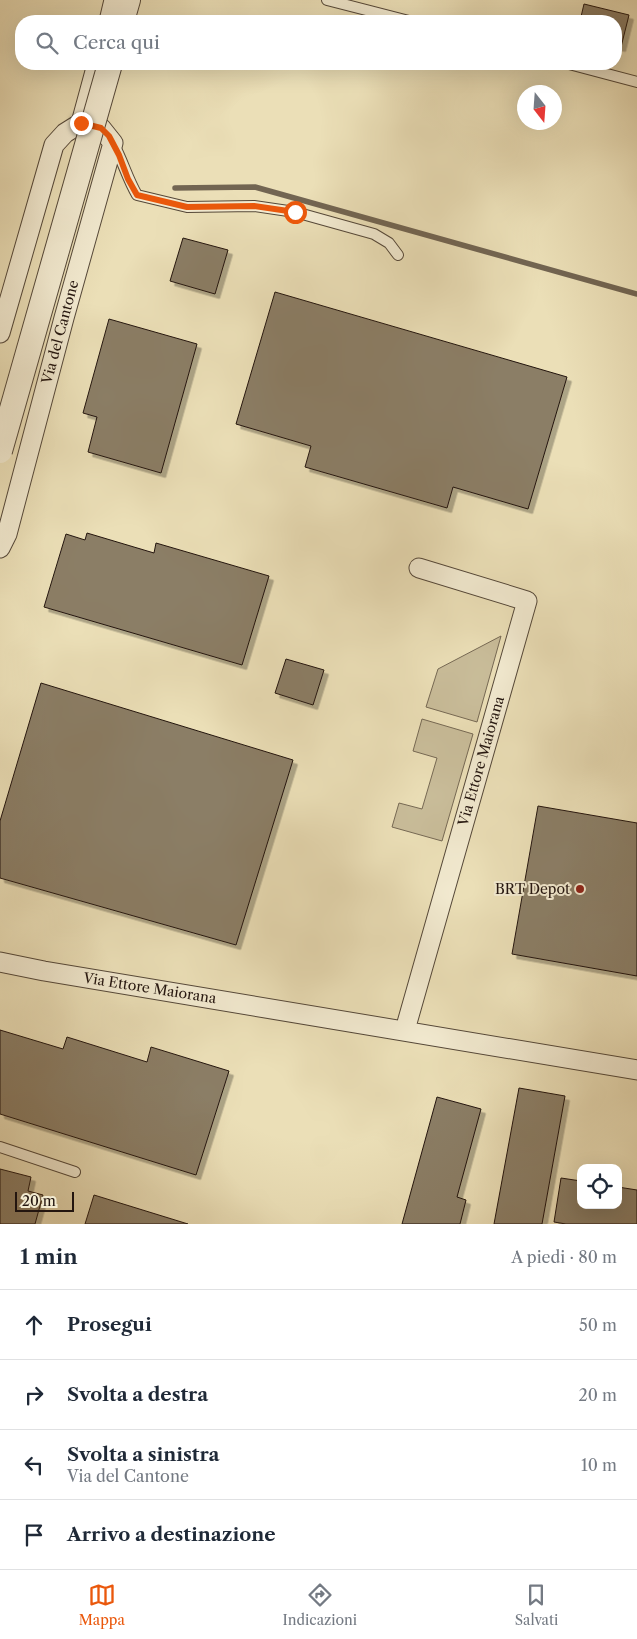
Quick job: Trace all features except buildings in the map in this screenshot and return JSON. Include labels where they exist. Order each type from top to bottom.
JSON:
[{"type":"street","points":[[110,15],[114,0]]},
{"type":"street","points":[[124,15],[128,0]]},
{"type":"street","points":[[0,333],[54,145],[65,133],[81,123],[96,70]]},
{"type":"street","name":"Via del Cantone","points":[[0,451],[108,70]]},
{"type":"street","points":[[81,123],[101,128],[113,143]]},
{"type":"street","name":"Via del Cantone","points":[[0,548],[7,534],[64,318],[113,143]]},
{"type":"street","name":"Via Ettore Maiorana","points":[[405,1030],[526,601],[419,568]]},
{"type":"street","name":"Via Ettore Maiorana","points":[[5,964],[637,1070]]},
{"type":"lane","points":[[327,0],[386,15]]},
{"type":"lane","points":[[592,70],[637,82]]},
{"type":"lane","points":[[113,143],[137,195],[187,207],[254,206],[295,212],[374,234],[389,243],[398,255]]},
{"type":"lane","points":[[0,1148],[75,1172]]},
{"type":"shaded area","points":[[501,636],[477,722],[426,707],[438,669]]},
{"type":"shaded area","points":[[422,719],[473,734],[442,841],[392,827],[399,803],[422,809],[437,758],[413,751]]},
{"type":"waterway","points":[[175,188],[255,187],[637,294]]},
{"type":"place","name":"BRT Depot","points":[[580,889]]},
{"type":"route","points":[[81,123],[101,128],[109,136],[137,195],[187,207],[254,206],[295,212]]}]
